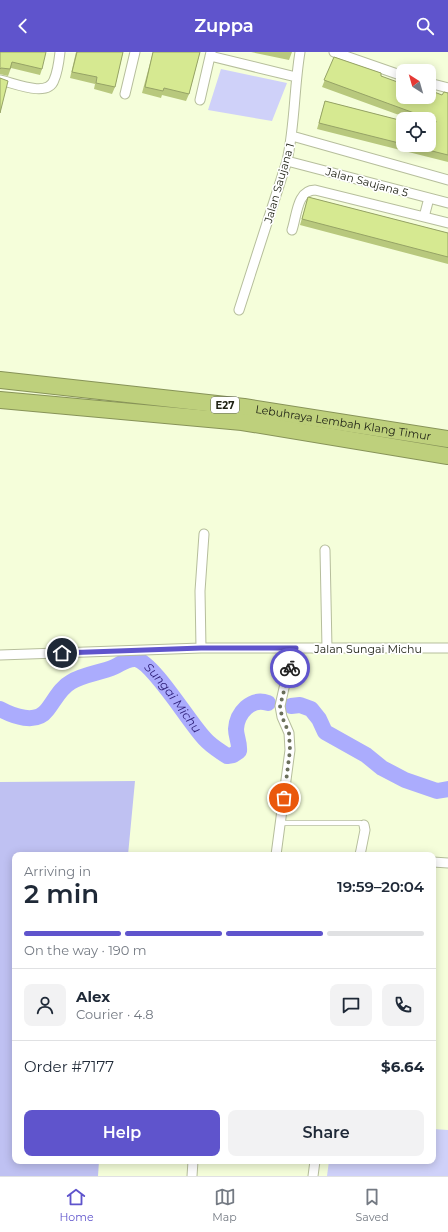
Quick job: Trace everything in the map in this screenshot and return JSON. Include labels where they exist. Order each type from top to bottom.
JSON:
[{"type":"highway","name":"Lebuhraya Lembah Klang Timur","points":[[0,380],[244,407],[448,439]]},
{"type":"highway","name":"Lebuhraya Lembah Klang Timur","points":[[0,400],[242,422],[448,456]]},
{"type":"street","points":[[0,80],[42,90],[50,87],[54,81],[60,52]]},
{"type":"street","points":[[125,94],[135,52]]},
{"type":"street","name":"Jalan Saujana 1","points":[[239,310],[287,161],[292,136],[296,77],[300,52]]},
{"type":"street","points":[[334,52],[396,74]]},
{"type":"street","points":[[200,100],[210,54],[296,77]]},
{"type":"street","points":[[436,85],[448,88]]},
{"type":"street","points":[[292,136],[448,180]]},
{"type":"street","name":"Jalan Saujana 5","points":[[287,161],[448,203]]},
{"type":"street","points":[[292,230],[302,194],[308,190],[315,190],[448,223]]},
{"type":"street","points":[[424,217],[429,198]]},
{"type":"street","points":[[201,648],[200,591],[204,534]]},
{"type":"street","points":[[326,550],[327,648]]},
{"type":"street","name":"Jalan Sungai Michu","points":[[0,655],[201,648],[448,648]]},
{"type":"street","points":[[276,852],[290,750],[289,733],[282,717],[280,706],[296,648]]},
{"type":"street","points":[[360,852],[364,825]]},
{"type":"street","points":[[436,862],[448,863]]},
{"type":"street","points":[[192,1176],[193,1164]]},
{"type":"street","points":[[313,1176],[315,1164]]},
{"type":"lane","points":[[281,823],[360,823],[364,825]]},
{"type":"shaded area","points":[[221,69],[287,83],[272,121],[208,110]]},
{"type":"shaded area","points":[[135,781],[128,852],[12,852],[12,1164],[99,1164],[98,1176],[0,1176],[0,782]]},
{"type":"shaded area","points":[[436,1129],[448,1130],[448,1176],[327,1176],[329,1164],[436,1164]]},
{"type":"building","points":[[0,52],[46,52],[42,69],[12,62],[10,69],[0,69]]},
{"type":"building","points":[[77,52],[123,52],[115,87],[96,83],[97,77],[72,72]]},
{"type":"building","points":[[153,52],[200,52],[189,94],[164,88],[163,91],[145,87]]},
{"type":"building","points":[[334,57],[381,73],[381,76],[396,81],[396,104],[436,104],[436,93],[442,95],[444,92],[448,93],[448,155],[436,152],[436,112],[411,112],[324,80]]},
{"type":"building","points":[[0,78],[8,81],[0,113]]},
{"type":"building","points":[[325,101],[396,119],[396,142],[319,123]]},
{"type":"building","points":[[308,197],[448,233],[448,257],[302,219]]},
{"type":"waterway","name":"Sungai Michu","points":[[0,709],[24,718],[37,717],[42,715],[47,710],[61,691],[71,682],[81,677],[114,667],[127,660],[136,659],[144,663],[162,682],[205,739],[227,756],[233,755],[239,751],[236,729],[242,712],[251,704],[256,702],[268,703]]},
{"type":"waterway","name":"Sungai Michu","points":[[291,706],[300,705],[311,709],[319,719],[325,732],[366,755],[382,768],[405,780],[437,791],[448,789]]},
{"type":"way so far","points":[[284,798],[290,750],[289,733],[282,717],[280,706],[290,668]]},
{"type":"route","points":[[62,653],[201,648],[296,648],[290,668]]}]
